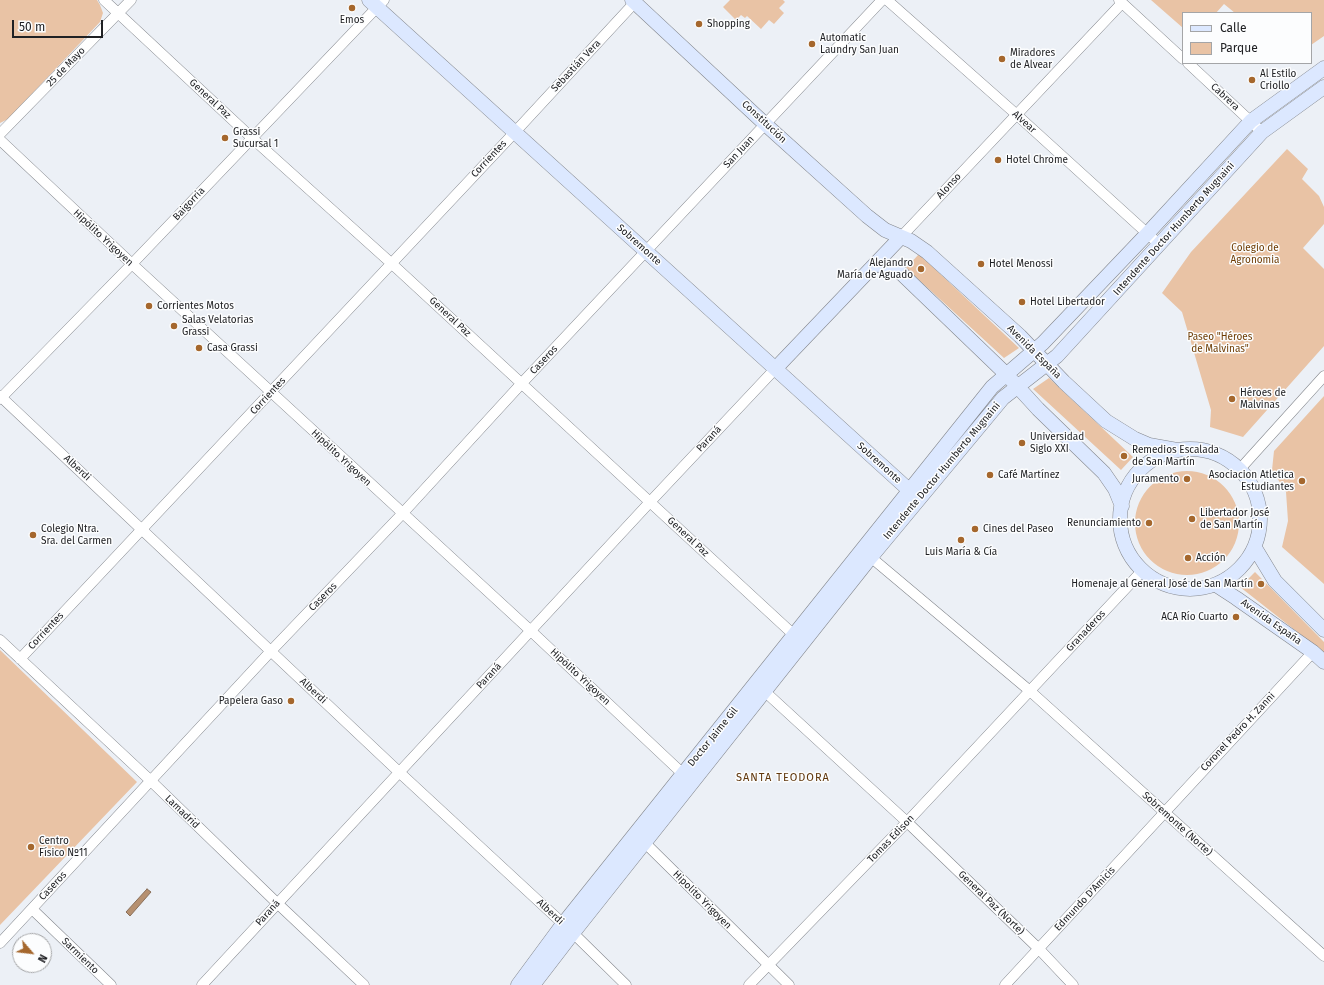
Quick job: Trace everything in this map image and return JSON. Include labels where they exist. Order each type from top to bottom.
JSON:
[{"type":"main road","name":"Constitución","points":[[635,1],[765,124],[867,216],[885,230],[901,237]]},
{"type":"main road","name":"Sobremonte","points":[[377,2],[515,132],[909,490]]},
{"type":"main road","name":"Intendente Doctor Humberto Mugnaini","points":[[909,490],[992,387],[1034,352],[1147,234],[1251,121],[1324,68]]},
{"type":"main road","name":"Intendente Doctor Humberto Mugnaini","points":[[867,554],[1003,398],[1018,388],[1057,356],[1262,132],[1324,87]]},
{"type":"main road","name":"Alonso","points":[[776,368],[901,237]]},
{"type":"main road","name":"Avenida España","points":[[901,237],[911,241],[927,252],[1020,336],[1034,352],[1106,422],[1149,446],[1177,450]]},
{"type":"main road","points":[[875,264],[888,267],[901,273],[1006,374],[1038,409],[1104,473],[1115,489],[1122,506]]},
{"type":"main road","points":[[1199,449],[1221,456],[1240,469],[1252,486],[1260,506],[1260,527],[1255,548],[1242,567],[1216,585],[1204,589],[1182,589],[1160,583],[1142,570],[1128,552],[1121,530],[1122,506],[1128,486],[1141,470],[1157,457],[1177,450],[1199,449]]},
{"type":"main road","name":"Doctor Jaime Gil","points":[[518,985],[568,928],[867,554],[909,490]]},
{"type":"main road","points":[[1255,548],[1275,581],[1324,630]]},
{"type":"main road","name":"Doctor Jaime Gil","points":[[640,838],[683,774],[761,688],[794,635],[867,554]]},
{"type":"main road","name":"Avenida España","points":[[1216,585],[1313,652],[1324,662]]},
{"type":"main road","name":"Doctor Jaime Gil","points":[[533,985],[568,928]]},
{"type":"street","name":"General Paz","points":[[104,0],[252,138],[522,383],[794,635]]},
{"type":"street","name":"25 de Mayo","points":[[0,134],[131,0]]},
{"type":"street","name":"San Juan","points":[[646,251],[882,0]]},
{"type":"street","name":"Alvear","points":[[887,0],[1017,115],[1160,245]]},
{"type":"street","name":"Sebastián Vera","points":[[515,132],[635,1]]},
{"type":"street","name":"Baigorria","points":[[1,397],[132,264],[252,138],[377,2]]},
{"type":"street","name":"Alonso","points":[[901,237],[1017,115],[1121,2]]},
{"type":"street","points":[[1121,2],[1182,58]]},
{"type":"street","name":"Cabrera","points":[[1189,64],[1262,132]]},
{"type":"street","name":"Corrientes","points":[[20,659],[515,132]]},
{"type":"street","name":"Hipólito Yrigoyen","points":[[0,140],[402,514],[531,631],[683,774]]},
{"type":"street","name":"Caseros","points":[[0,943],[646,251]]},
{"type":"street","name":"Paraná","points":[[202,985],[776,368]]},
{"type":"street","points":[[1240,469],[1324,376]]},
{"type":"street","name":"Alberdi","points":[[1,397],[399,772],[568,928],[626,985]]},
{"type":"street","points":[[867,554],[1030,691]]},
{"type":"street","name":"Granaderos","points":[[1030,691],[1142,570]]},
{"type":"street","name":"Lamadrid","points":[[0,640],[364,985]]},
{"type":"street","name":"Coronel Pedro H. Zanni","points":[[1164,812],[1313,652]]},
{"type":"street","points":[[761,688],[907,822]]},
{"type":"street","name":"Sobremonte (Norte)","points":[[1030,691],[1324,956]]},
{"type":"street","name":"Tomas Edison","points":[[749,985],[907,822],[1030,691]]},
{"type":"street","name":"Edmundo D'Amicis","points":[[1005,985],[1164,812]]},
{"type":"street","name":"General Paz (Norte)","points":[[907,822],[1039,949],[1073,985]]},
{"type":"street","name":"Hipolito Yrigoyen","points":[[640,838],[789,985]]},
{"type":"street","name":"Sarmiento","points":[[32,910],[111,985]]},
{"type":"green space","points":[[0,0],[97,0],[103,13],[100,22],[8,119],[0,123]]},
{"type":"green space","points":[[730,0],[783,0],[785,2],[779,8],[784,13],[774,24],[769,20],[761,29],[747,16],[745,18],[741,15],[736,20],[723,7]]},
{"type":"green space","points":[[1151,0],[1324,0],[1324,36],[1312,44],[1312,12],[1234,12],[1224,4],[1217,12],[1182,12],[1182,27]]},
{"type":"green space","name":"Colegio de Agronomia","points":[[1287,149],[1308,169],[1302,179],[1319,196],[1324,207],[1324,224],[1303,248],[1324,269],[1324,346],[1243,437],[1210,427],[1211,410],[1182,312],[1162,293],[1191,252]]},
{"type":"green space","points":[[919,254],[1019,348],[1004,358],[906,268]]},
{"type":"green space","points":[[1049,378],[1133,457],[1121,470],[1033,389]]},
{"type":"green space","name":"Asociacion Atletica Estudiantes","points":[[1324,396],[1324,584],[1282,547],[1288,521],[1286,492],[1272,470],[1274,451]]},
{"type":"green space","points":[[1187,471],[1207,475],[1224,486],[1235,503],[1239,523],[1235,543],[1224,560],[1207,571],[1187,575],[1167,571],[1150,560],[1139,543],[1135,523],[1139,503],[1150,486],[1167,475]]},
{"type":"green space","points":[[1255,572],[1324,642],[1324,653],[1240,587]]},
{"type":"green space","name":"Centro Físico Nº11","points":[[0,650],[137,782],[0,925]]},
{"type":"shaded area","points":[[147,889],[151,892],[130,916],[126,912]]},
{"type":"place","name":"Emos","points":[[352,8]]},
{"type":"place","name":"Shopping","points":[[699,24]]},
{"type":"place","name":"Automatic Laundry San Juan","points":[[812,44]]},
{"type":"place","name":"Miradores de Alvear","points":[[1002,59]]},
{"type":"place","name":"Al Estilo Criollo","points":[[1252,80]]},
{"type":"place","name":"Grassi Sucursal 1","points":[[225,138]]},
{"type":"place","name":"Hotel Chrome","points":[[998,160]]},
{"type":"place","name":"Hotel Menossi","points":[[981,264]]},
{"type":"place","name":"Alejandro María de Aguado","points":[[921,269]]},
{"type":"place","name":"Hotel Libertador","points":[[1022,302]]},
{"type":"place","name":"Corrientes Motos","points":[[149,306]]},
{"type":"place","name":"Salas Velatorias Grassi","points":[[174,326]]},
{"type":"place","name":"Casa Grassi","points":[[199,348]]},
{"type":"place","name":"Héroes de Malvinas","points":[[1232,399]]},
{"type":"place","name":"Universidad Siglo XXI","points":[[1022,443]]},
{"type":"place","name":"Remedios Escalada de San Martín","points":[[1124,456]]},
{"type":"place","name":"Café Martínez","points":[[990,475]]},
{"type":"place","name":"Juramento","points":[[1187,479]]},
{"type":"place","name":"Asociacion Atletica Estudiantes","points":[[1302,481]]},
{"type":"place","name":"Libertador José de San Martín","points":[[1192,519]]},
{"type":"place","name":"Renunciamiento","points":[[1149,523]]},
{"type":"place","name":"Cines del Paseo","points":[[975,529]]},
{"type":"place","name":"Colegio Ntra. Sra. del Carmen","points":[[33,535]]},
{"type":"place","name":"Luis María & Cía","points":[[961,540]]},
{"type":"place","name":"Acción","points":[[1188,558]]},
{"type":"place","name":"Homenaje al General José de San Martín","points":[[1261,584]]},
{"type":"place","name":"ACA Río Cuarto","points":[[1236,617]]},
{"type":"place","name":"Papelera Gaso","points":[[291,701]]},
{"type":"place","name":"Centro Físico Nº11","points":[[31,847]]},
{"type":"district","name":"SANTA TEODORA","points":[[783,778]]},
{"type":"park label","name":"Paseo \"Héroes de Malvinas\"","points":[[1220,342]]}]
